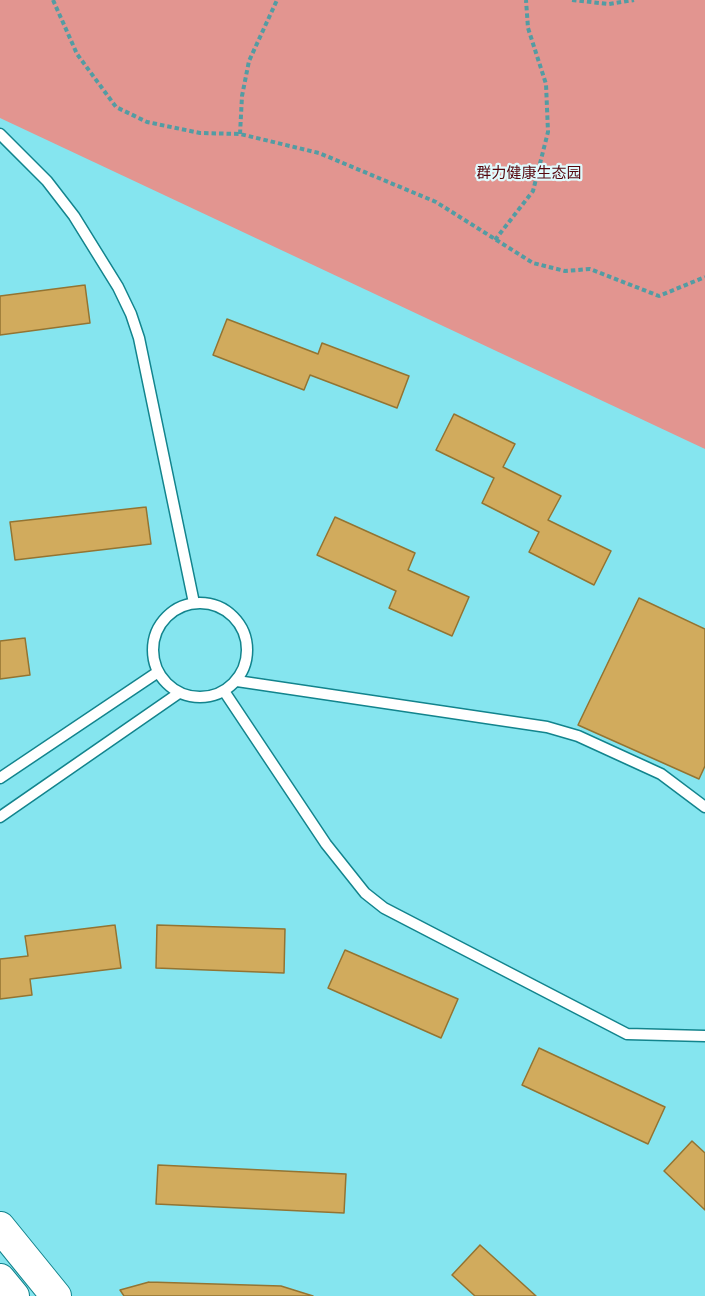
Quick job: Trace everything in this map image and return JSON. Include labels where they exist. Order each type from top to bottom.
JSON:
[{"type":"street","points":[[0,1227],[56,1296]]},
{"type":"street","points":[[0,1279],[14,1296]]},
{"type":"lane","points":[[0,134],[47,181],[74,216],[117,287],[130,314],[144,359],[194,603]]},
{"type":"lane","points":[[194,603],[210,603],[225,610],[237,620],[245,634],[248,651],[245,666],[237,681],[224,691],[210,696],[194,697],[179,693],[167,684],[158,672],[153,658],[153,642],[157,628],[166,616],[179,607],[194,603]]},
{"type":"lane","points":[[0,778],[158,672]]},
{"type":"lane","points":[[237,681],[547,727],[578,736],[661,774],[705,807]]},
{"type":"lane","points":[[224,691],[326,844],[365,893],[384,908],[627,1034],[705,1036]]},
{"type":"lane","points":[[1,815],[179,693]]},
{"type":"path","points":[[53,0],[77,54],[116,107],[147,122],[200,133],[240,134],[319,153],[436,202],[533,263],[565,271],[590,269],[659,296],[705,277]]},
{"type":"path","points":[[240,134],[242,96],[249,62],[277,0]]},
{"type":"path","points":[[495,240],[533,192],[548,132],[546,84],[528,28],[526,0]]},
{"type":"path","points":[[572,0],[609,4],[634,0]]},
{"type":"green space","name":"群力健康生态园","points":[[0,0],[705,0],[705,449],[0,118]]},
{"type":"building","points":[[85,285],[90,323],[0,335],[0,296]]},
{"type":"building","points":[[227,319],[318,354],[322,343],[409,376],[397,408],[310,375],[304,390],[213,355]]},
{"type":"building","points":[[454,414],[515,444],[503,467],[561,496],[548,520],[611,551],[594,585],[529,552],[539,532],[482,503],[494,478],[436,450]]},
{"type":"building","points":[[146,507],[151,544],[15,560],[10,522]]},
{"type":"building","points":[[335,517],[415,553],[408,570],[469,597],[452,636],[389,608],[396,591],[317,555]]},
{"type":"building","points":[[639,598],[705,629],[705,766],[699,779],[578,725]]},
{"type":"building","points":[[25,638],[30,675],[0,679],[0,641]]},
{"type":"building","points":[[115,925],[121,968],[30,979],[32,995],[0,999],[0,959],[28,956],[25,936]]},
{"type":"building","points":[[157,925],[285,929],[284,973],[156,968]]},
{"type":"building","points":[[345,950],[458,999],[441,1038],[328,988]]},
{"type":"building","points":[[539,1048],[665,1107],[648,1144],[522,1085]]},
{"type":"building","points":[[692,1141],[705,1153],[705,1210],[664,1171]]},
{"type":"building","points":[[158,1165],[346,1174],[344,1213],[156,1204]]},
{"type":"building","points":[[480,1245],[536,1296],[475,1296],[452,1275]]},
{"type":"building","points":[[149,1282],[281,1286],[313,1296],[124,1296],[120,1290]]}]
